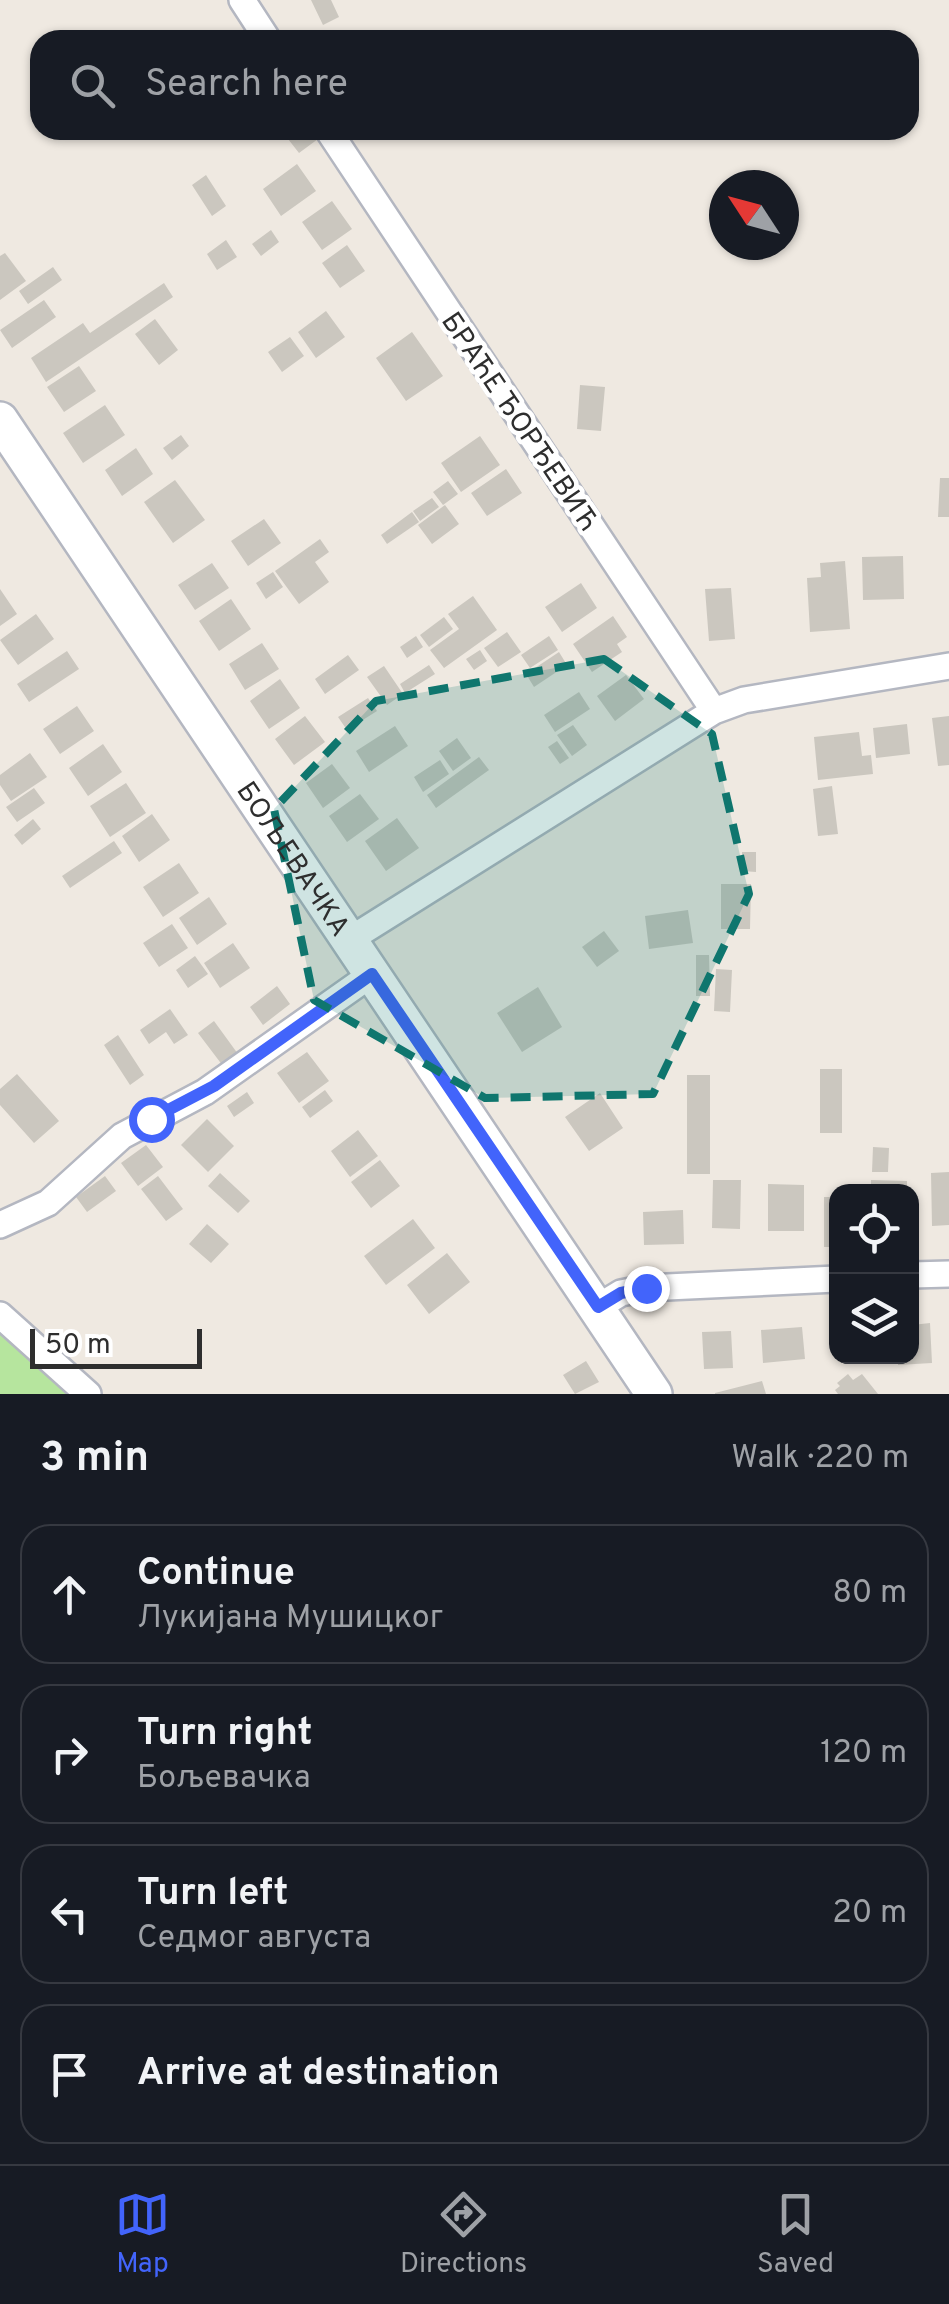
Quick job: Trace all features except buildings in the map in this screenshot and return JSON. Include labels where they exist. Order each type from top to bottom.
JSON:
[{"type":"main road","name":"БОЉЕВАЧКА","points":[[0,420],[654,1394]]},
{"type":"street","points":[[242,0],[262,30]]},
{"type":"street","name":"БРАЋЕ ЂОРЂЕВИЋ","points":[[335,140],[714,712]]},
{"type":"street","points":[[349,940],[714,712],[744,700],[949,666]]},
{"type":"street","points":[[6,1214],[48,1203],[122,1136],[205,1092],[372,974]]},
{"type":"street","points":[[919,1276],[949,1274]]},
{"type":"street","points":[[598,1307],[621,1293],[646,1288],[829,1279]]},
{"type":"street","points":[[0,1315],[88,1394]]},
{"type":"highlighted area","points":[[604,659],[712,734],[749,894],[653,1094],[485,1098],[314,1000],[274,809],[376,701]]},
{"type":"green space","points":[[0,1323],[88,1394],[0,1394]]},
{"type":"route","points":[[151,1119],[205,1092],[372,974],[598,1307],[621,1293],[646,1288]]}]
